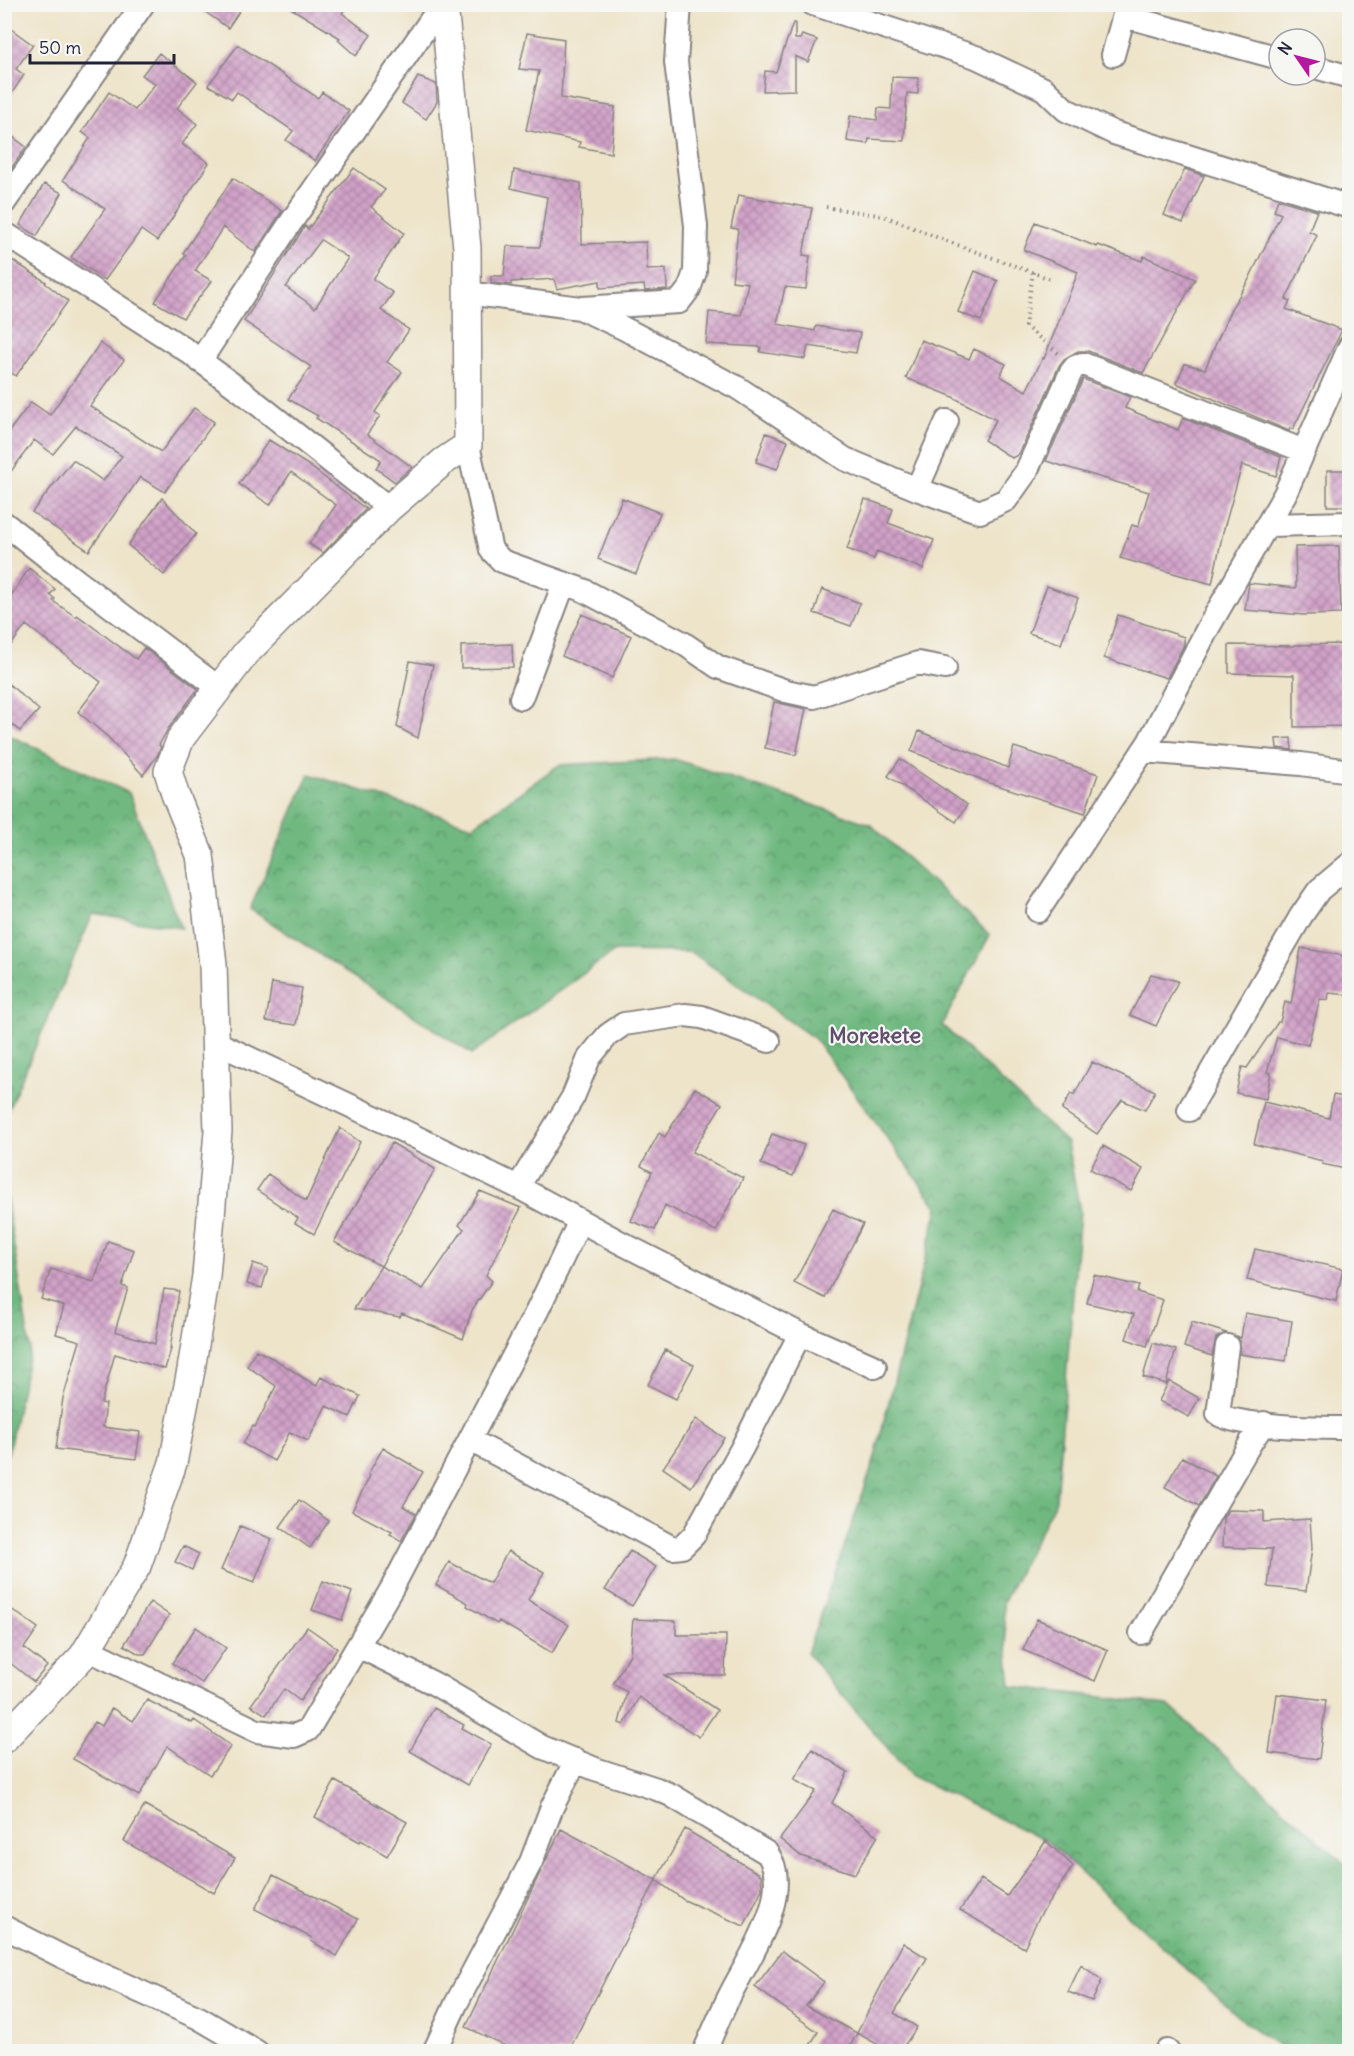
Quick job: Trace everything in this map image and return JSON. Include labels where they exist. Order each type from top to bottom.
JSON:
[{"type":"street","points":[[4,203],[144,4]]},
{"type":"street","points":[[443,4],[467,248],[468,445],[491,549],[502,561],[583,591],[683,643],[718,667],[786,692],[814,697],[918,663],[945,668]]},
{"type":"street","points":[[200,361],[286,228],[443,4]]},
{"type":"street","points":[[467,293],[580,308],[679,302],[689,289],[695,272],[696,226],[676,62],[680,4]]},
{"type":"street","points":[[813,4],[976,57],[1044,89],[1066,110],[1114,133],[1350,207]]},
{"type":"street","points":[[1113,55],[1126,10],[1267,54]]},
{"type":"street","points":[[1327,70],[1350,77]]},
{"type":"street","points":[[4,233],[114,302],[200,361],[389,508]]},
{"type":"street","points":[[580,308],[728,382],[766,405],[844,459],[980,512],[1006,500],[1026,472],[1074,368],[1083,364],[1304,451]]},
{"type":"street","points":[[1038,911],[1143,751],[1209,626],[1269,525],[1350,346]]},
{"type":"street","points":[[917,489],[948,421]]},
{"type":"street","points":[[4,1739],[83,1656],[137,1566],[173,1463],[206,1276],[218,1131],[213,964],[200,855],[168,771],[181,738],[246,653],[389,508],[444,461],[468,445]]},
{"type":"street","points":[[4,523],[219,688]]},
{"type":"street","points":[[1269,525],[1350,523]]},
{"type":"street","points":[[521,698],[564,583]]},
{"type":"street","points":[[1143,751],[1301,764],[1350,771]]},
{"type":"street","points":[[1189,1110],[1301,916],[1319,890],[1350,864]]},
{"type":"street","points":[[518,1187],[573,1097],[589,1058],[608,1035],[624,1024],[685,1015],[702,1017],[769,1041]]},
{"type":"street","points":[[215,1042],[518,1187],[800,1334],[875,1367]]},
{"type":"street","points":[[87,1649],[257,1731],[294,1736],[308,1730],[392,1588],[537,1311],[580,1221]]},
{"type":"street","points":[[470,1440],[673,1548],[682,1547],[694,1535],[742,1448],[800,1334]]},
{"type":"street","points":[[1227,1346],[1218,1414],[1225,1418],[1264,1423],[1350,1428]]},
{"type":"street","points":[[1141,1633],[1264,1423]]},
{"type":"street","points":[[358,1646],[433,1683],[542,1746],[595,1769],[671,1795],[768,1853],[773,1861],[776,1879],[775,1900],[767,1923],[704,2052]]},
{"type":"street","points":[[434,2052],[456,2004],[531,1862],[552,1807],[576,1760]]},
{"type":"street","points":[[4,1927],[199,2018],[257,2052]]},
{"type":"path","points":[[826,207],[884,216],[1053,280]]},
{"type":"path","points":[[1033,272],[1025,326],[1074,368]]},
{"type":"green space","points":[[5,733],[129,793],[181,928],[93,914],[5,1117]]},
{"type":"green space","points":[[674,759],[870,824],[990,935],[942,1025],[1067,1143],[1080,1211],[1056,1500],[1003,1603],[1011,1686],[1168,1705],[1349,1868],[1349,2051],[1286,2051],[1247,2024],[1046,1841],[911,1776],[807,1653],[874,1461],[938,1208],[815,1039],[691,952],[615,951],[472,1054],[250,909],[309,774],[473,826],[559,765]]},
{"type":"green space","points":[[4,1182],[30,1349],[8,1454],[5,1459]]},
{"type":"building","points":[[194,4],[244,4],[228,28]]},
{"type":"building","points":[[284,4],[348,4],[342,13],[371,35],[356,56],[338,40],[340,38]]},
{"type":"building","points":[[793,23],[795,23],[795,39],[800,39],[802,35],[817,40],[808,62],[795,56],[795,90],[763,91],[765,71],[776,72]]},
{"type":"building","points":[[4,24],[33,45],[16,69],[24,75],[4,105]]},
{"type":"building","points":[[527,33],[564,39],[561,98],[615,107],[611,153],[579,147],[580,142],[526,130],[539,71],[519,69]]},
{"type":"building","points":[[238,45],[318,98],[322,92],[349,111],[315,161],[286,140],[293,131],[237,92],[232,99],[208,85]]},
{"type":"building","points":[[159,53],[197,82],[177,108],[197,124],[182,144],[209,163],[157,241],[141,230],[105,280],[71,257],[105,209],[63,180],[90,138],[82,132],[109,92],[135,110],[155,84],[142,75]]},
{"type":"building","points":[[418,77],[436,84],[437,102],[426,119],[402,103]]},
{"type":"building","points":[[892,77],[918,78],[918,94],[907,93],[904,141],[869,139],[868,144],[847,141],[850,116],[877,120],[878,108],[891,109]]},
{"type":"building","points":[[4,130],[26,147],[4,179]]},
{"type":"building","points":[[354,168],[385,190],[371,207],[404,233],[373,279],[393,293],[381,310],[409,330],[387,362],[402,372],[375,412],[380,416],[367,434],[412,467],[395,482],[376,468],[381,460],[316,418],[318,416],[288,399],[311,367],[244,321],[305,226],[308,229]],"holes":[[[321,240],[348,258],[315,308],[286,287]]]},
{"type":"building","points":[[1185,169],[1204,176],[1183,223],[1164,215]]},
{"type":"building","points":[[514,170],[581,183],[582,244],[646,242],[647,270],[666,269],[667,289],[645,291],[644,285],[600,288],[600,281],[557,289],[554,279],[511,282],[511,285],[491,283],[491,276],[504,276],[507,246],[540,247],[547,197],[511,188]]},
{"type":"building","points":[[233,178],[282,211],[255,252],[223,227],[195,271],[212,281],[183,318],[155,302],[186,255],[183,253]]},
{"type":"building","points":[[44,184],[62,193],[37,236],[20,225]]},
{"type":"building","points":[[738,195],[812,208],[803,255],[810,256],[806,289],[785,287],[777,324],[815,331],[816,326],[860,333],[856,353],[808,346],[805,359],[760,352],[761,347],[706,344],[709,312],[741,315],[748,283],[732,281],[738,229],[731,228]]},
{"type":"building","points":[[1278,199],[1317,211],[1309,231],[1317,235],[1286,299],[1290,301],[1286,309],[1342,330],[1293,429],[1290,428],[1289,431],[1176,383],[1185,364],[1205,369],[1231,309],[1247,283],[1281,214],[1274,211]]},
{"type":"building","points":[[1035,222],[1097,247],[1098,245],[1142,261],[1144,256],[1195,279],[1143,373],[1088,351],[1078,351],[1064,359],[1019,454],[1012,458],[984,440],[996,420],[951,396],[906,378],[921,340],[969,359],[974,349],[1006,364],[1000,376],[1026,391],[1044,359],[1078,272],[1024,250]]},
{"type":"building","points":[[4,255],[46,282],[68,301],[16,376],[4,368]]},
{"type":"building","points":[[975,271],[998,281],[981,321],[958,312]]},
{"type":"building","points":[[100,343],[124,360],[90,406],[161,452],[194,408],[214,422],[165,492],[140,477],[89,551],[32,512],[73,460],[103,481],[122,456],[76,426],[53,454],[34,440],[4,481],[4,438],[31,402],[50,415]]},
{"type":"building","points":[[1083,379],[1130,397],[1125,408],[1178,430],[1183,418],[1281,457],[1276,476],[1242,465],[1223,532],[1212,584],[1120,558],[1132,525],[1138,527],[1149,492],[1046,461]]},
{"type":"building","points":[[766,433],[788,441],[777,469],[756,462]]},
{"type":"building","points":[[269,440],[308,465],[366,509],[323,553],[309,544],[336,505],[291,472],[270,505],[239,484]]},
{"type":"building","points":[[1327,470],[1350,470],[1350,506],[1327,506]]},
{"type":"building","points":[[162,498],[196,534],[164,575],[128,545]]},
{"type":"building","points":[[622,498],[660,513],[636,574],[598,559]]},
{"type":"building","points":[[865,499],[893,509],[888,523],[934,540],[923,569],[877,551],[874,559],[847,549]]},
{"type":"building","points":[[1339,546],[1341,614],[1304,615],[1245,610],[1249,583],[1296,588],[1295,547]]},
{"type":"building","points":[[29,568],[55,589],[50,595],[55,599],[53,601],[76,617],[77,615],[136,659],[144,648],[198,689],[168,729],[159,745],[161,747],[157,756],[143,775],[108,737],[78,712],[101,682],[26,625],[4,654],[4,589],[12,594]]},
{"type":"building","points":[[1047,586],[1078,598],[1061,644],[1029,633]]},
{"type":"building","points":[[822,589],[860,603],[851,626],[814,613]]},
{"type":"building","points":[[582,614],[631,636],[612,678],[562,656]]},
{"type":"building","points":[[1118,615],[1184,637],[1184,645],[1167,678],[1104,658]]},
{"type":"building","points":[[512,644],[513,667],[461,668],[461,646]]},
{"type":"building","points":[[1340,644],[1340,648],[1350,648],[1350,726],[1294,727],[1294,675],[1229,673],[1229,645]]},
{"type":"building","points":[[410,661],[433,665],[418,738],[397,727]]},
{"type":"building","points":[[4,680],[39,710],[20,731],[4,718]]},
{"type":"building","points":[[774,702],[806,709],[796,755],[765,748]]},
{"type":"building","points":[[919,731],[1008,768],[1014,747],[1098,774],[1085,813],[990,783],[911,751]]},
{"type":"building","points":[[1291,738],[1292,750],[1277,748],[1276,739]]},
{"type":"building","points":[[900,759],[967,805],[956,822],[888,776]]},
{"type":"building","points":[[1301,948],[1350,957],[1350,995],[1329,993],[1328,1000],[1320,999],[1308,1045],[1277,1037],[1267,1072],[1271,1073],[1266,1099],[1236,1093],[1242,1067],[1247,1068],[1280,1022],[1285,1002],[1291,1004]]},
{"type":"building","points":[[1151,974],[1178,981],[1156,1026],[1130,1015]]},
{"type":"building","points":[[272,983],[302,988],[296,1025],[266,1021]]},
{"type":"building","points":[[1092,1062],[1155,1091],[1145,1110],[1122,1100],[1097,1134],[1062,1110],[1071,1093],[1074,1095]]},
{"type":"building","points":[[695,1088],[722,1104],[692,1152],[743,1178],[716,1231],[665,1205],[655,1230],[631,1221],[652,1172],[641,1166],[659,1133],[665,1137]]},
{"type":"building","points":[[1333,1095],[1350,1098],[1350,1170],[1254,1144],[1264,1102],[1329,1118]]},
{"type":"building","points":[[340,1128],[360,1142],[314,1234],[295,1223],[298,1218],[257,1190],[268,1174],[306,1201]]},
{"type":"building","points":[[772,1134],[804,1145],[793,1176],[761,1164]]},
{"type":"building","points":[[392,1143],[435,1169],[381,1266],[334,1242]]},
{"type":"building","points":[[1103,1146],[1143,1169],[1131,1191],[1090,1169]]},
{"type":"building","points":[[480,1191],[521,1208],[486,1275],[492,1281],[472,1310],[463,1339],[402,1313],[400,1317],[354,1309],[381,1266],[423,1289],[464,1229],[459,1225]]},
{"type":"building","points":[[833,1209],[863,1224],[825,1298],[794,1283]]},
{"type":"building","points":[[108,1241],[134,1250],[122,1286],[128,1288],[115,1331],[155,1344],[164,1289],[179,1291],[171,1349],[165,1369],[115,1354],[101,1403],[106,1404],[103,1427],[140,1432],[136,1459],[56,1449],[63,1398],[80,1341],[56,1334],[64,1306],[41,1299],[51,1269],[94,1282]]},
{"type":"building","points":[[1255,1249],[1343,1269],[1336,1301],[1247,1280]]},
{"type":"building","points":[[253,1263],[268,1268],[262,1288],[247,1284]]},
{"type":"building","points":[[1094,1275],[1139,1286],[1137,1292],[1163,1300],[1147,1346],[1126,1339],[1134,1314],[1087,1303]]},
{"type":"building","points":[[1245,1313],[1292,1321],[1286,1361],[1240,1354],[1240,1341],[1236,1336],[1241,1338]]},
{"type":"building","points":[[1192,1322],[1226,1333],[1216,1338],[1212,1356],[1184,1347]]},
{"type":"building","points":[[1153,1343],[1176,1350],[1166,1384],[1143,1377]]},
{"type":"building","points":[[256,1350],[316,1386],[321,1377],[360,1396],[350,1417],[326,1406],[308,1441],[290,1432],[274,1461],[243,1444],[253,1426],[255,1427],[276,1386],[247,1366]]},
{"type":"building","points":[[665,1350],[694,1365],[676,1399],[648,1385]]},
{"type":"building","points":[[1169,1381],[1199,1398],[1189,1417],[1159,1401]]},
{"type":"building","points":[[696,1419],[724,1438],[691,1487],[663,1468]]},
{"type":"building","points":[[383,1448],[423,1472],[403,1506],[416,1514],[401,1541],[390,1534],[392,1532],[352,1511],[370,1476],[368,1474]]},
{"type":"building","points":[[1182,1457],[1216,1476],[1199,1506],[1165,1487]]},
{"type":"building","points":[[299,1500],[329,1521],[310,1548],[280,1527]]},
{"type":"building","points":[[1228,1510],[1264,1511],[1264,1522],[1310,1519],[1312,1548],[1306,1591],[1268,1587],[1272,1549],[1222,1547],[1223,1518]]},
{"type":"building","points":[[240,1526],[272,1539],[254,1583],[221,1570]]},
{"type":"building","points":[[183,1546],[199,1554],[192,1570],[175,1562]]},
{"type":"building","points":[[508,1551],[544,1572],[528,1600],[569,1625],[552,1653],[499,1621],[497,1624],[467,1606],[468,1603],[436,1585],[449,1562],[490,1583]]},
{"type":"building","points":[[630,1551],[656,1567],[632,1606],[605,1590]]},
{"type":"building","points":[[323,1581],[352,1592],[342,1620],[312,1610]]},
{"type":"building","points":[[150,1602],[169,1615],[145,1654],[139,1654],[124,1645]]},
{"type":"building","points":[[4,1604],[38,1628],[24,1648],[47,1666],[34,1682],[4,1658]]},
{"type":"building","points":[[633,1619],[676,1621],[676,1635],[726,1635],[725,1675],[664,1675],[717,1710],[699,1737],[639,1697],[624,1725],[619,1723],[627,1692],[613,1684],[630,1654]]},
{"type":"building","points":[[1037,1619],[1108,1650],[1095,1681],[1023,1650]]},
{"type":"building","points":[[196,1627],[226,1648],[202,1683],[172,1663]]},
{"type":"building","points":[[307,1627],[337,1648],[300,1701],[284,1689],[266,1715],[251,1705]]},
{"type":"building","points":[[1277,1694],[1326,1700],[1319,1759],[1269,1753]]},
{"type":"building","points":[[147,1700],[192,1723],[194,1720],[231,1746],[210,1775],[167,1746],[139,1796],[73,1759],[94,1722],[102,1726],[112,1708],[133,1721]]},
{"type":"building","points":[[434,1708],[464,1725],[462,1728],[491,1744],[468,1785],[410,1751]]},
{"type":"building","points":[[812,1749],[848,1772],[832,1803],[878,1836],[855,1874],[801,1856],[780,1839],[816,1791],[794,1780]]},
{"type":"building","points":[[335,1781],[407,1822],[387,1856],[315,1817]]},
{"type":"building","points":[[145,1805],[235,1858],[214,1893],[124,1841]]},
{"type":"building","points":[[561,1829],[656,1880],[568,2052],[518,2052],[466,2027]]},
{"type":"building","points":[[685,1829],[761,1875],[762,1889],[744,1926],[684,1900],[656,1880]]},
{"type":"building","points":[[1046,1841],[1073,1866],[1039,1917],[1024,1948],[960,1910],[981,1879],[1007,1896]]},
{"type":"building","points":[[273,1875],[358,1919],[337,1956],[311,1941],[312,1938],[255,1909]]},
{"type":"building","points":[[903,1943],[927,1958],[894,2013],[917,2027],[900,2052],[891,2052],[857,2033]]},
{"type":"building","points":[[782,1951],[824,1982],[806,2006],[857,2033],[847,2052],[806,2052],[818,2032],[755,1987]]},
{"type":"building","points":[[1081,1965],[1102,1980],[1092,2001],[1068,1992]]},
{"type":"district","name":"Morekete","points":[[875,1035]]}]
